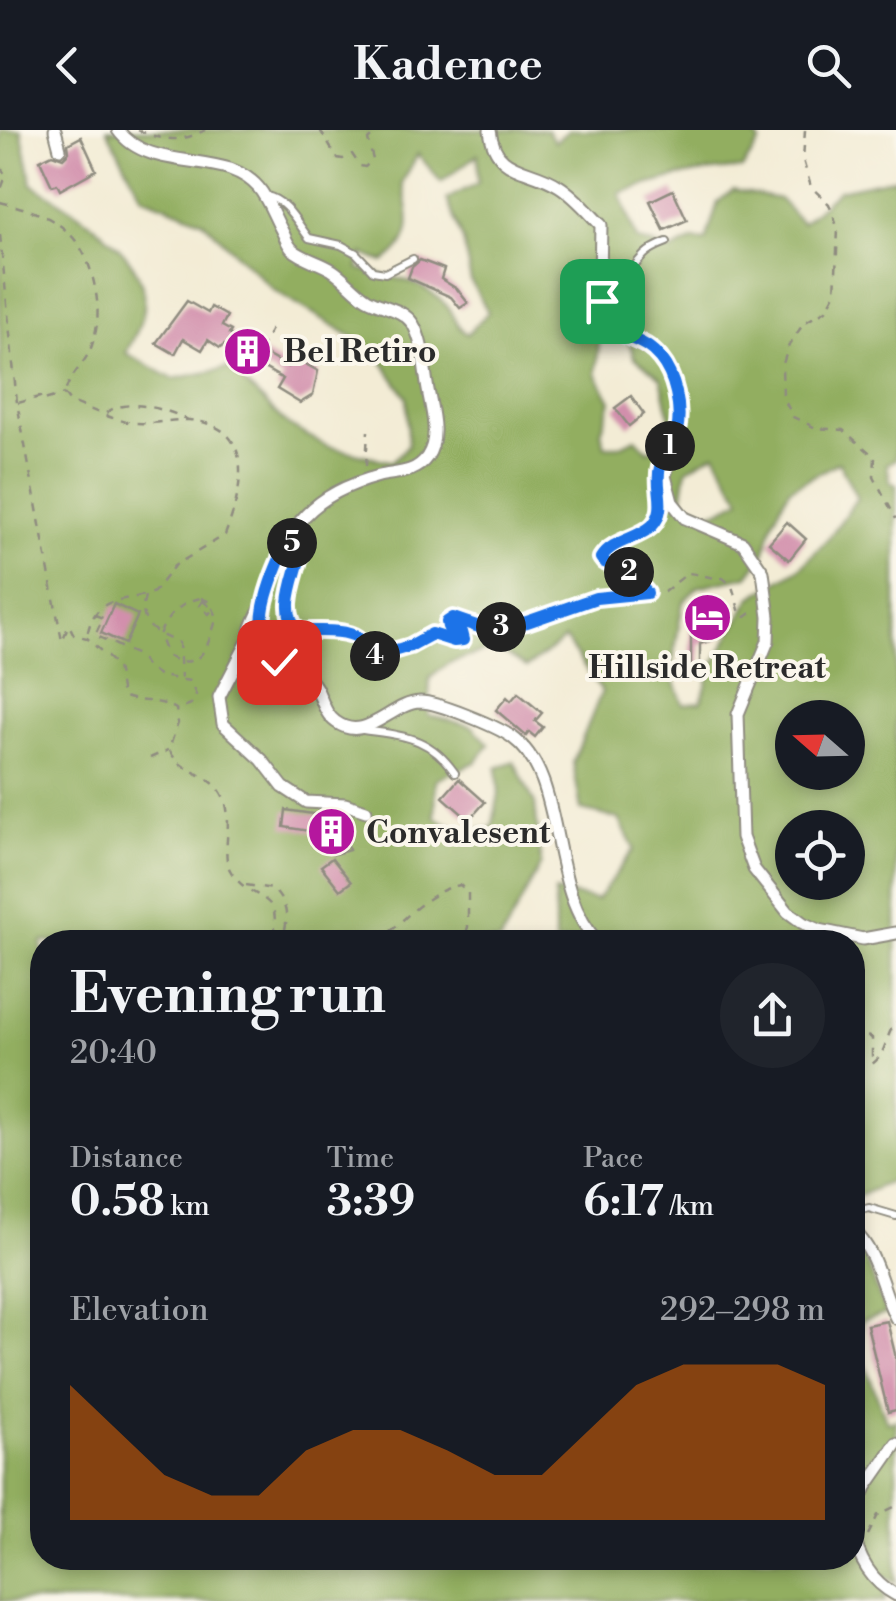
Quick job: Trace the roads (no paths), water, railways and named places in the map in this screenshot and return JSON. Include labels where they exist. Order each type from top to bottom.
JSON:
[{"type":"street","points":[[55,130],[60,149]]},
{"type":"street","points":[[118,130],[139,149],[250,176],[265,196],[291,248],[330,269],[366,298],[404,315],[418,338],[434,429],[427,457],[404,472],[380,476],[337,492],[300,518],[274,572],[263,624],[264,644],[270,654],[308,676],[336,722],[367,727],[419,702],[434,704],[499,730],[521,745],[530,755],[546,790],[576,910],[590,930]]},
{"type":"street","points":[[490,130],[497,157],[507,165],[559,186],[601,224],[602,301],[615,331],[657,354],[669,372],[677,398],[678,436],[666,476],[672,502],[685,518],[743,543],[763,572],[768,641],[738,714],[742,836],[754,869],[788,912],[819,930]]},
{"type":"street","points":[[267,599],[252,622],[247,643],[219,698],[223,724],[262,760],[283,787],[306,802],[345,804],[366,811]]},
{"type":"street","points":[[247,643],[251,657],[263,669],[282,676],[308,676]]},
{"type":"street","points":[[865,939],[896,933]]},
{"type":"street","points":[[865,1243],[877,1264],[896,1318]]},
{"type":"street","points":[[865,1490],[896,1444]]},
{"type":"street","points":[[865,1565],[893,1596]]},
{"type":"lane","points":[[265,196],[276,198],[309,238],[341,245],[356,253],[373,271],[385,273],[414,259]]},
{"type":"lane","points":[[600,279],[621,279],[634,270],[646,252],[666,242]]},
{"type":"lane","points":[[356,728],[388,732],[426,744],[441,753],[455,773]]},
{"type":"lane","points":[[865,1209],[896,1216]]},
{"type":"place","name":"Bel Retiro","points":[[248,351]]},
{"type":"place","name":"Hillside Retreat","points":[[707,617]]},
{"type":"place","name":"Convalesent","points":[[331,832]]}]
